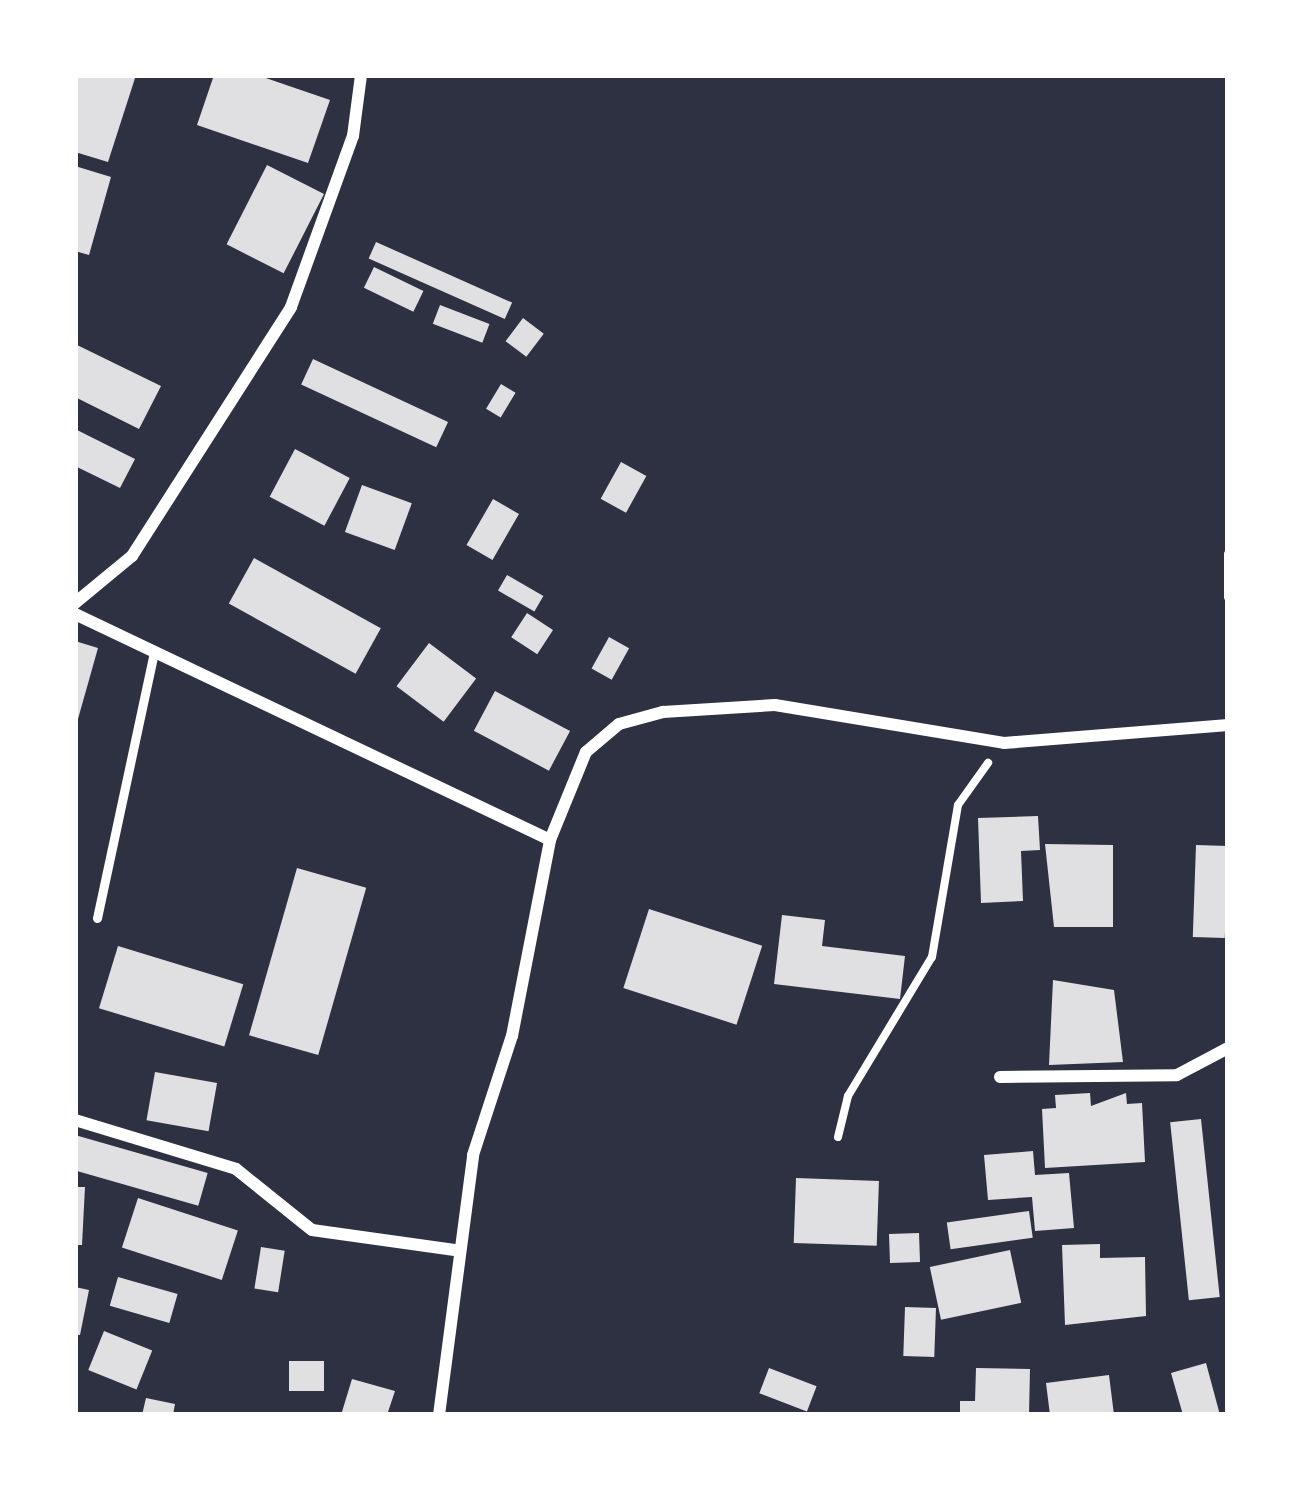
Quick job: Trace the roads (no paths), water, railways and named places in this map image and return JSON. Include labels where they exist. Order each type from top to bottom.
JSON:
[{"type":"street","points":[[75,603],[132,556],[291,307],[353,136],[361,75]]},
{"type":"street","points":[[75,614],[550,840]]},
{"type":"street","points":[[439,1415],[455,1250],[550,840],[586,752],[619,724],[663,712],[775,705],[1004,743],[1228,725]]},
{"type":"street","points":[[1000,1077],[1177,1075],[1228,1048]]},
{"type":"street","points":[[75,1120],[236,1169],[312,1230],[455,1250]]},
{"type":"lane","points":[[98,918],[154,653]]}]
